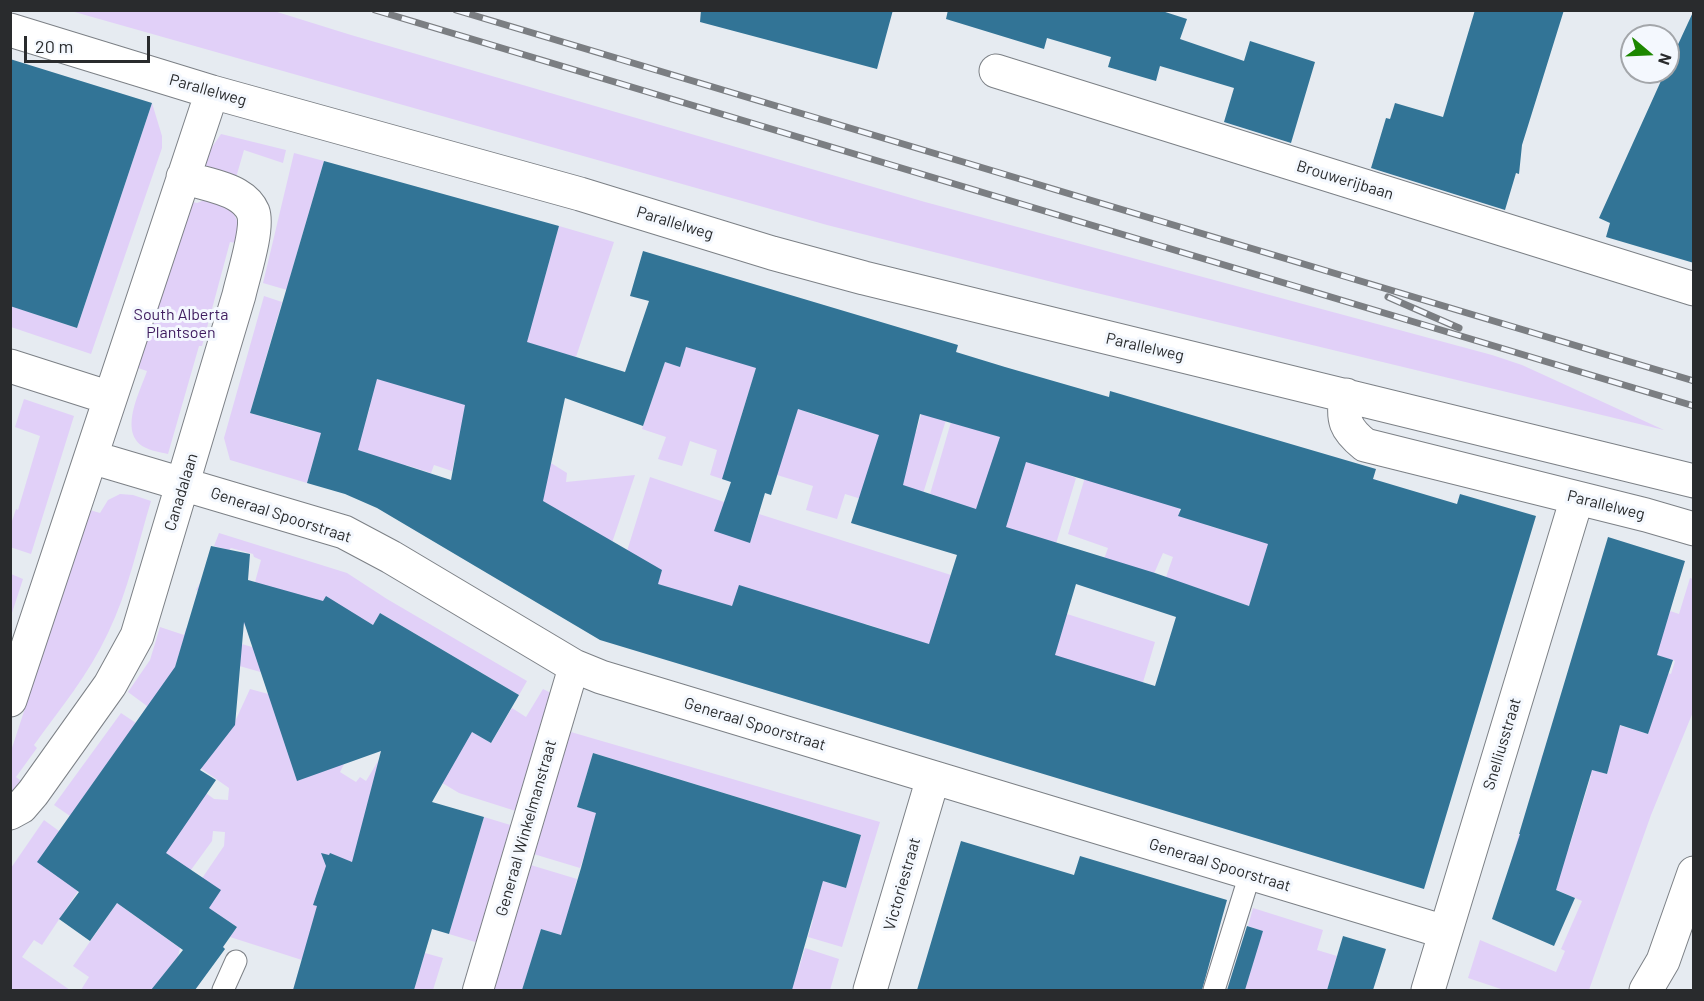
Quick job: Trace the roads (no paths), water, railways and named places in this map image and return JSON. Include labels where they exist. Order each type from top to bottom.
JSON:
[{"type":"street","name":"Parallelweg","points":[[10,30],[212,92],[580,194],[772,253],[864,278],[1694,481]]},
{"type":"street","name":"Brouwerijbaan","points":[[996,71],[1694,290]]},
{"type":"street","points":[[10,700],[212,92]]},
{"type":"street","name":"Canadalaan","points":[[10,813],[21,807],[33,793],[123,664],[137,636],[239,296],[254,225],[254,213],[236,194],[183,177]]},
{"type":"street","points":[[10,366],[110,398]]},
{"type":"street","name":"Parallelweg","points":[[1346,395],[1344,420],[1350,433],[1365,445],[1694,529]]},
{"type":"street","name":"Generaal Spoorstraat","points":[[91,457],[344,532],[391,557],[574,666],[601,677],[1445,932]]},
{"type":"street","name":"Snelliusstraat","points":[[1428,990],[1577,498]]},
{"type":"street","name":"Generaal Winkelmanstraat","points":[[478,990],[574,666]]},
{"type":"street","name":"Victoriestraat","points":[[870,990],[933,778]]},
{"type":"street","points":[[1646,990],[1661,976],[1694,873]]},
{"type":"lane","points":[[1214,990],[1250,874]]},
{"type":"lane","points":[[223,990],[236,961]]},
{"type":"railway","points":[[375,10],[1694,406]]},
{"type":"railway","points":[[456,10],[1694,381]]},
{"type":"railway","points":[[1388,297],[1459,328]]},
{"type":"park label","name":"South Alberta Plantsoen","points":[[181,324]]}]
